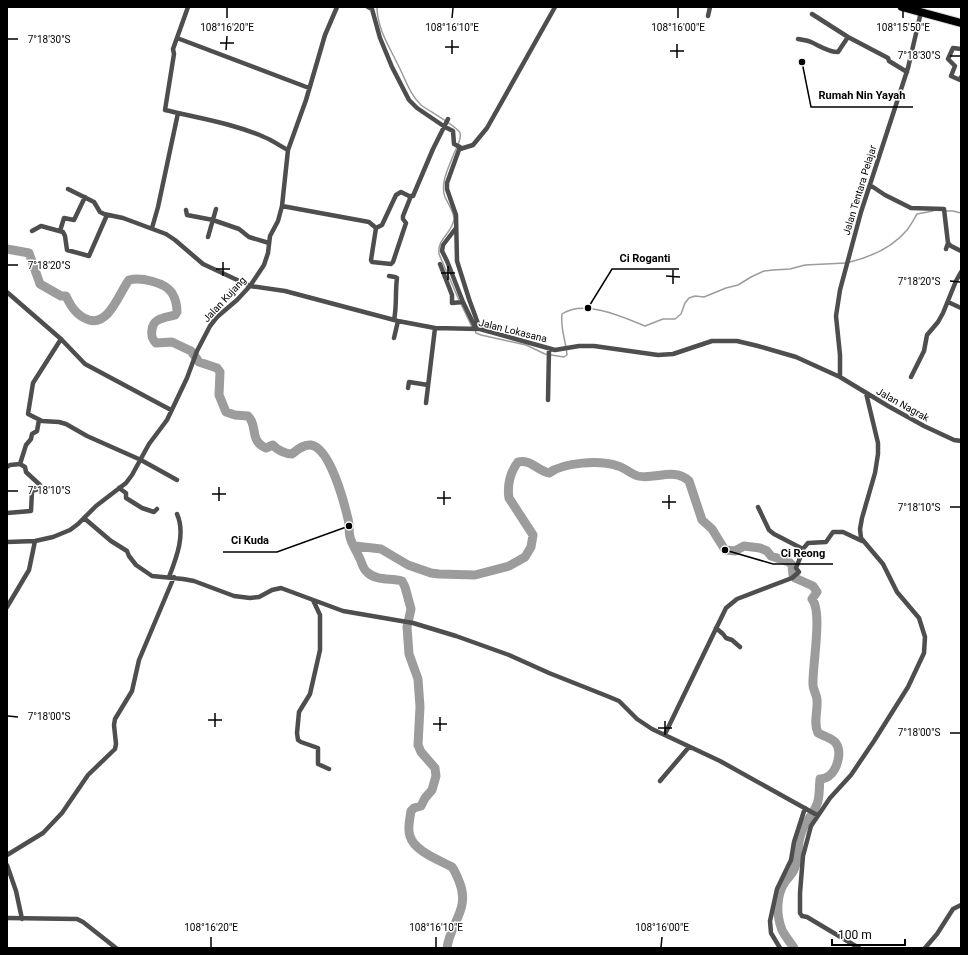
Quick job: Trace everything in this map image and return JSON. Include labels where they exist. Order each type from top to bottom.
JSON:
[{"type":"highway","points":[[902,7],[961,24]]},
{"type":"street","points":[[188,7],[173,49],[174,54],[164,108],[166,111],[206,118],[264,137],[288,150]]},
{"type":"street","name":"Jalan Kujang","points":[[7,542],[35,542],[62,534],[78,524],[96,506],[119,488],[132,475],[171,410],[190,371],[197,350],[210,326],[217,317],[237,300],[250,286],[264,265],[268,253],[271,231],[278,220],[282,206],[288,150],[325,35],[337,7]]},
{"type":"street","points":[[368,7],[372,9],[380,38],[392,67],[409,100],[417,108],[446,123],[453,131],[458,147],[446,186],[455,212],[457,264],[469,299],[476,329]]},
{"type":"street","points":[[458,147],[473,145],[487,128],[555,7]]},
{"type":"street","points":[[708,16],[710,7]]},
{"type":"street","name":"Jalan Tentara Pelajar","points":[[840,376],[840,356],[836,316],[840,290],[870,185],[907,72],[921,12]]},
{"type":"street","points":[[812,14],[848,37],[888,58],[889,61],[907,72]]},
{"type":"street","points":[[798,39],[809,41],[830,51],[838,52],[848,37]]},
{"type":"street","points":[[177,38],[309,88]]},
{"type":"street","points":[[961,49],[953,48],[948,58],[955,66],[951,76],[961,79]]},
{"type":"street","points":[[152,228],[158,207],[178,113]]},
{"type":"street","points":[[376,228],[371,260],[372,262],[391,264],[406,223],[403,216],[411,196],[415,193],[433,149],[446,123]]},
{"type":"street","points":[[870,185],[885,195],[911,208],[940,208],[945,212],[948,243],[946,249]]},
{"type":"street","points":[[32,231],[41,226],[64,232],[67,250],[88,256],[107,215],[102,213],[94,202],[68,189]]},
{"type":"street","points":[[376,228],[382,225],[396,195],[401,192],[411,196]]},
{"type":"street","points":[[60,231],[64,218],[74,220],[85,197]]},
{"type":"street","points":[[282,206],[369,222],[376,228]]},
{"type":"street","points":[[208,237],[216,209]]},
{"type":"street","points":[[186,210],[187,215],[213,220],[239,229],[249,237],[269,244]]},
{"type":"street","name":"Jalan Lokasana","points":[[107,215],[123,218],[152,228],[170,237],[203,264],[250,286],[285,291],[396,321],[435,328],[476,329],[549,353],[566,348],[594,346],[658,355],[673,354],[712,341],[737,341],[796,358],[840,376]]},
{"type":"street","points":[[456,228],[446,240],[442,251],[452,295],[452,302],[454,304],[461,302]]},
{"type":"street","points":[[948,243],[961,251]]},
{"type":"street","points":[[444,265],[461,302],[476,329]]},
{"type":"street","points":[[911,377],[924,351],[927,335],[938,322],[961,272]]},
{"type":"street","points":[[389,276],[397,278],[395,292],[396,321],[394,338]]},
{"type":"street","points":[[8,293],[61,339],[85,364],[171,410]]},
{"type":"street","points":[[948,302],[961,308]]},
{"type":"street","points":[[426,402],[435,328]]},
{"type":"street","points":[[61,339],[33,384],[28,414],[39,420],[66,424],[87,436],[140,460],[177,480]]},
{"type":"street","points":[[548,400],[549,353]]},
{"type":"street","name":"Jalan Nagrak","points":[[840,376],[866,393],[924,426],[954,440],[961,441]]},
{"type":"street","points":[[408,388],[409,382],[428,385]]},
{"type":"street","points":[[862,541],[860,529],[875,473],[878,454],[878,443],[866,393]]},
{"type":"street","points":[[20,464],[26,445],[30,441],[32,434],[37,432],[39,420]]},
{"type":"street","points":[[7,467],[10,465],[20,464],[25,467],[26,472],[40,485],[38,489],[32,491],[31,510],[7,513]]},
{"type":"street","points":[[119,488],[126,493],[126,498],[134,504],[154,512],[157,509]]},
{"type":"street","points":[[758,507],[769,530],[802,550]]},
{"type":"street","points":[[7,856],[43,833],[62,814],[88,776],[115,749],[114,722],[132,691],[139,660],[171,577],[180,538],[180,519],[177,514]]},
{"type":"street","points":[[84,518],[111,541],[127,551],[132,561],[152,576],[171,577],[194,581],[234,596],[250,598],[259,597],[277,588],[352,614],[413,623],[456,636],[509,655],[619,701],[652,729],[732,767],[816,814]]},
{"type":"street","points":[[665,734],[726,608],[738,599],[794,577],[799,572],[796,568],[802,550],[808,543],[826,542],[833,532],[843,532],[862,541],[883,564],[897,592],[919,618],[925,637],[924,653],[908,687],[852,775],[816,814],[808,834],[803,856],[800,913],[802,916],[807,917],[859,948]]},
{"type":"street","points":[[7,607],[29,570],[35,542]]},
{"type":"street","points":[[313,600],[320,615],[320,650],[311,690],[299,712],[297,733],[298,740],[318,748],[318,764],[329,769]]},
{"type":"street","points":[[716,628],[726,638],[732,640],[740,647]]},
{"type":"street","points":[[660,781],[689,747]]},
{"type":"street","points":[[780,948],[772,933],[770,921],[776,889],[791,860],[794,842],[806,808]]},
{"type":"street","points":[[7,865],[17,895],[22,919]]},
{"type":"street","points":[[925,948],[937,934],[953,909],[961,905]]},
{"type":"street","points":[[7,918],[77,919],[116,948]]},
{"type":"waterway","points":[[377,7],[379,24],[382,32],[414,97],[421,105],[449,123],[460,133],[459,142],[447,171],[443,187],[445,197],[454,219],[451,229],[442,240],[439,249],[439,254],[459,300]]},
{"type":"waterway","points":[[850,262],[873,254],[888,246],[907,230],[917,214],[933,211]]},
{"type":"waterway","points":[[945,211],[961,213]]},
{"type":"waterway","points":[[7,249],[29,253],[40,284],[61,296],[66,296],[75,311],[89,320],[96,321],[108,313],[129,280],[139,279],[152,281],[169,289],[176,302],[177,312],[175,315],[160,319],[154,323],[152,334],[156,343],[172,342],[191,351],[199,362],[217,368],[220,372],[219,395],[226,412],[235,415],[248,416],[253,424],[255,437],[261,445],[266,448],[273,445],[277,449],[292,454],[303,446],[311,445],[318,448],[324,455],[340,489],[349,521],[350,538],[364,568],[375,577],[402,581],[411,609],[407,627],[409,654],[418,679],[420,707],[418,745],[421,752],[435,768],[436,776],[432,790],[425,798],[421,806],[414,808],[411,811],[409,830],[412,841],[416,846],[422,851],[452,867],[459,881],[463,900],[459,916],[452,931],[447,948]]},
{"type":"waterway","points":[[475,330],[476,333],[481,335],[526,345],[545,354],[564,357],[567,355],[562,324],[562,314],[571,310],[581,308],[604,311],[645,326],[663,319],[675,319],[681,314],[685,303],[689,298],[695,296],[704,297],[738,285],[764,271],[790,269],[805,265],[846,263]]},
{"type":"waterway","points":[[461,304],[472,327]]},
{"type":"waterway","points":[[355,546],[381,549],[408,565],[431,573],[475,575],[509,566],[525,557],[531,547],[533,535],[509,498],[508,489],[510,479],[518,462],[522,461],[530,463],[549,473],[556,469],[573,464],[602,463],[621,467],[638,476],[644,477],[671,474],[683,477],[689,481],[702,520],[712,529],[725,550],[735,551],[744,546],[760,548],[767,551],[771,556],[789,562],[792,565],[793,575],[795,578],[813,586],[817,592],[812,599],[817,615],[813,677],[813,685],[817,700],[816,725],[818,733],[835,742],[839,750],[837,765],[832,773],[829,776],[820,779],[818,801],[802,830],[794,869],[782,887],[780,893],[778,905],[780,924],[783,932],[794,948]]},
{"type":"place","name":"Rumah Nin Yayah","points":[[802,62]]},
{"type":"place","name":"Ci Roganti","points":[[588,308]]},
{"type":"place","name":"Ci Kuda","points":[[349,526]]},
{"type":"place","name":"Ci Reong","points":[[725,550]]}]
